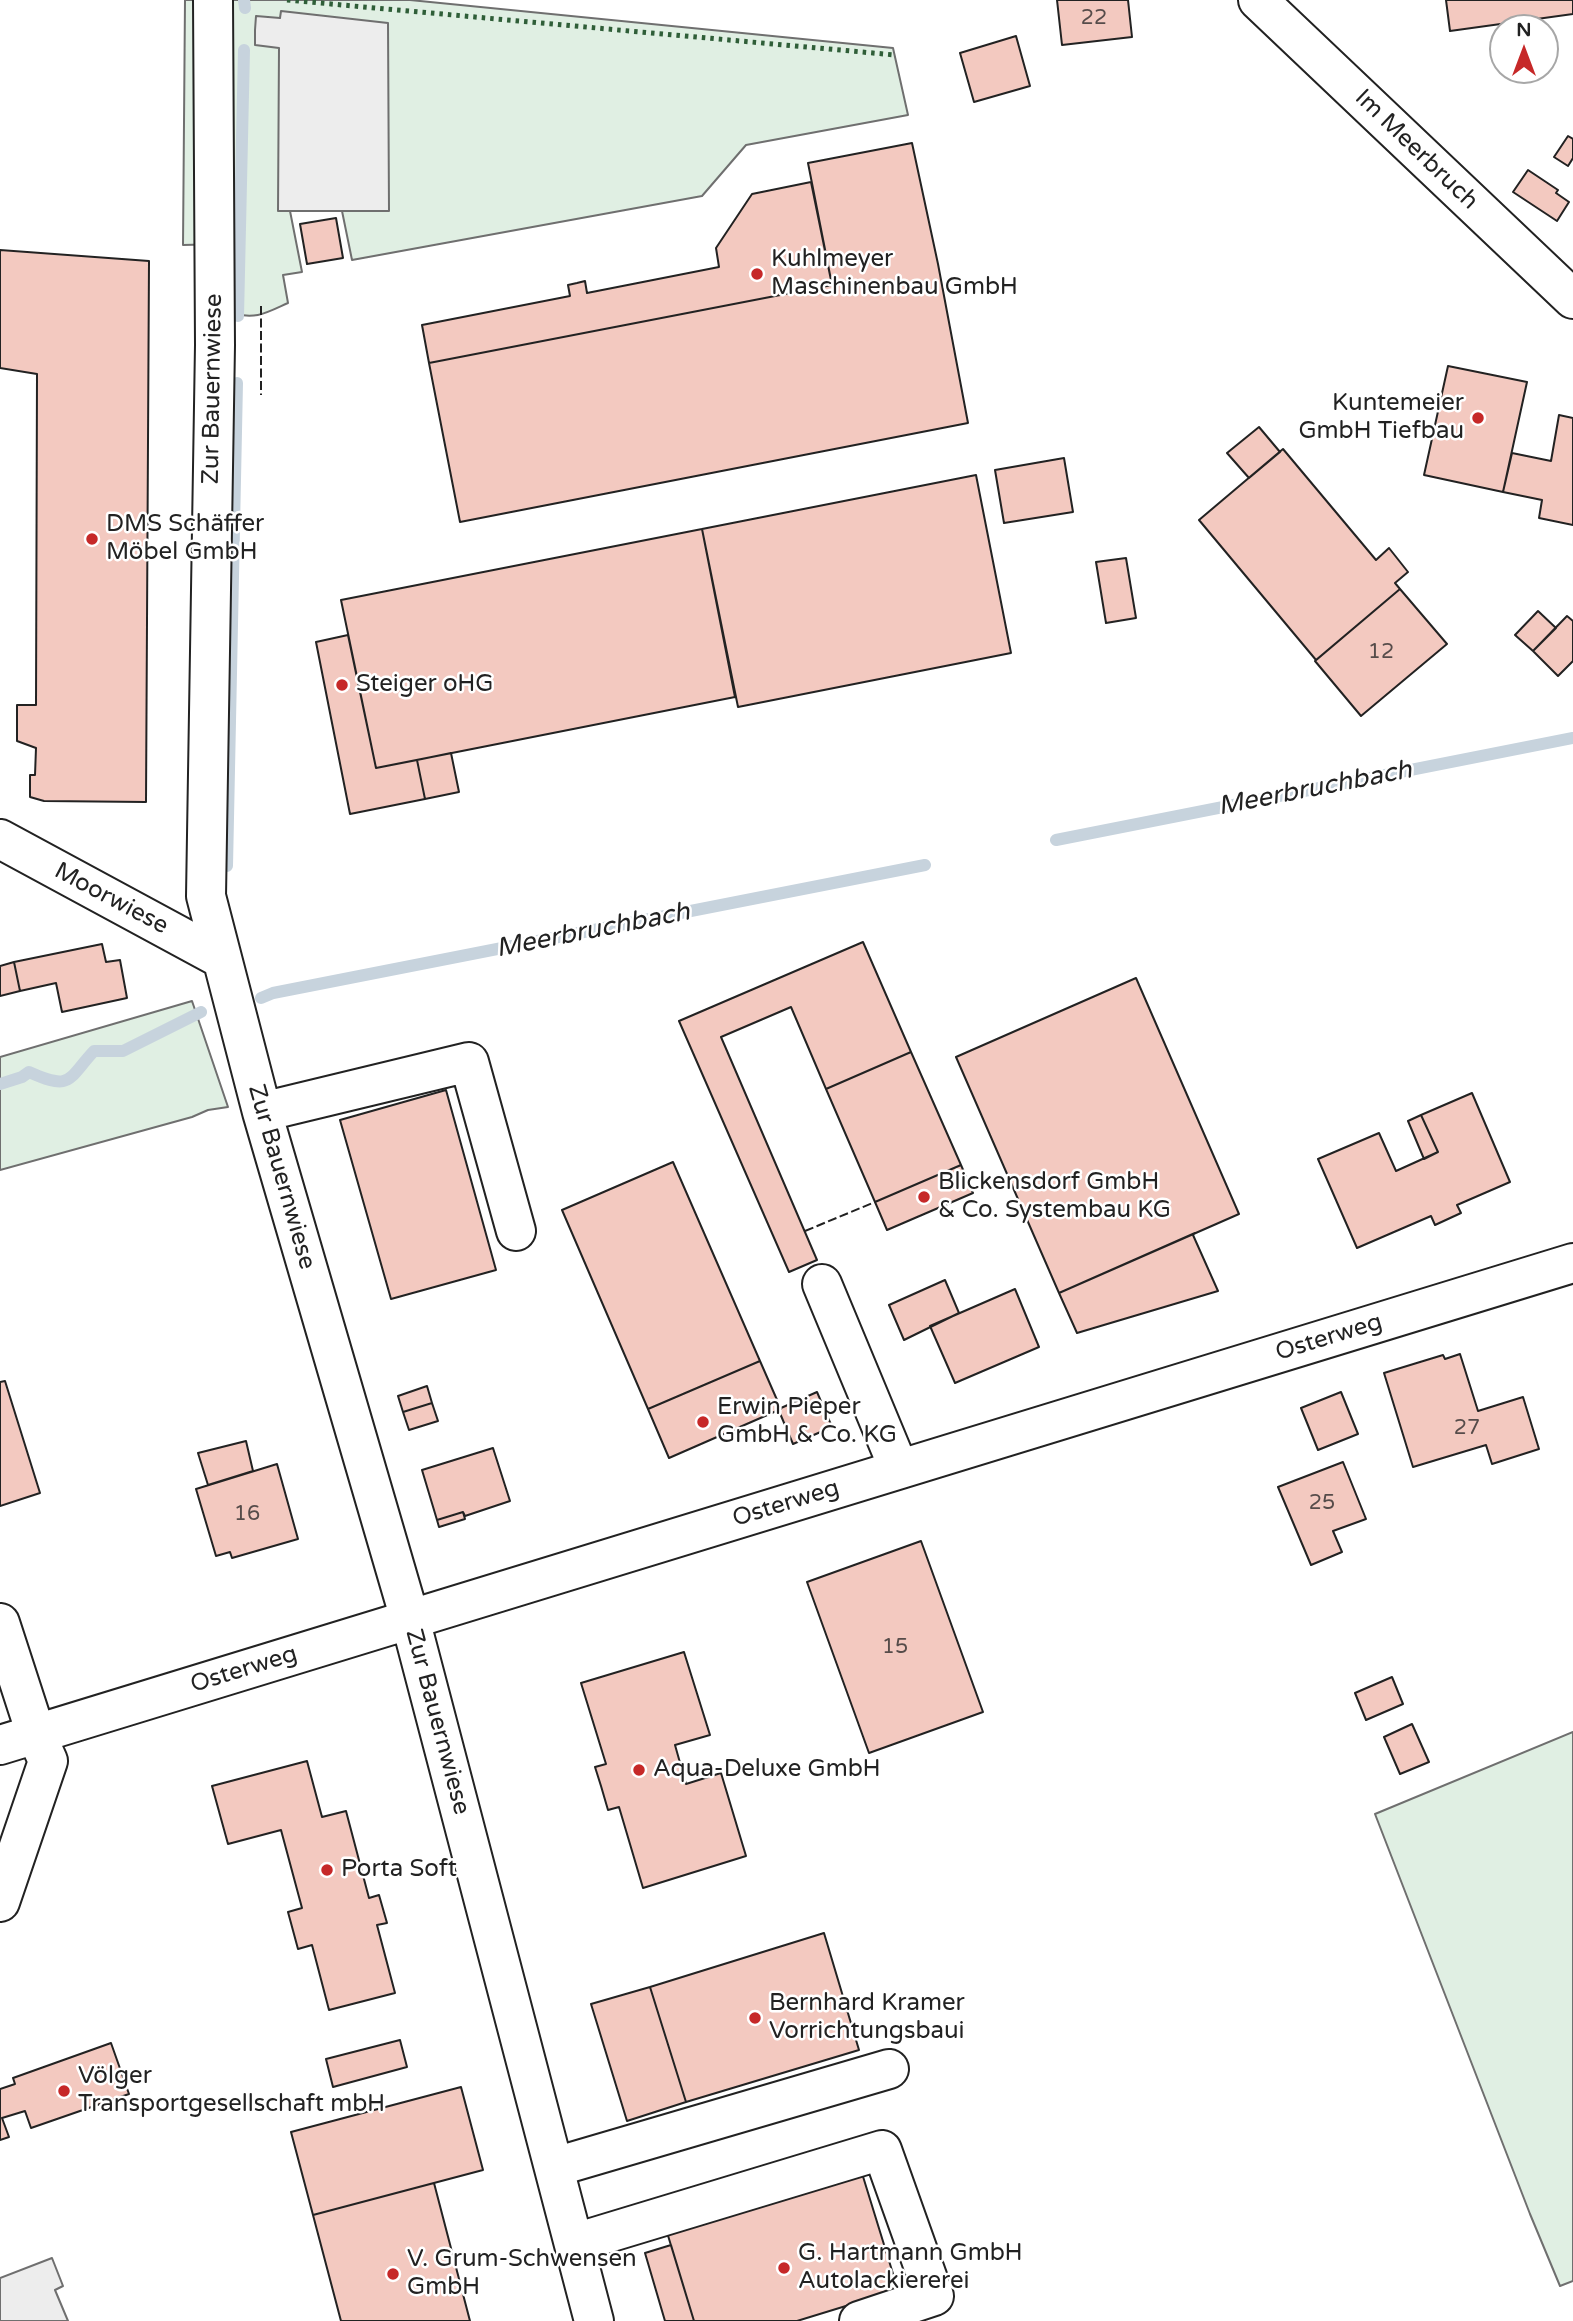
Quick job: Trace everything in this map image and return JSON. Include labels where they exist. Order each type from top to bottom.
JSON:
[{"type":"street","name":"Zur Bauernwiese","points":[[213,0],[215,345],[206,896],[262,1112],[410,1619],[594,2321]]},
{"type":"street","name":"Im Meerbruch","points":[[1258,0],[1573,299]]},
{"type":"street","name":"Moorwiese","points":[[0,839],[222,959]]},
{"type":"street","points":[[262,1112],[469,1062],[516,1231]]},
{"type":"street","name":"Osterweg","points":[[0,1745],[1573,1263]]},
{"type":"street","points":[[822,1284],[899,1469]]},
{"type":"street","points":[[0,1623],[36,1734],[48,1761],[0,1902]]},
{"type":"street","points":[[555,2167],[889,2069]]},
{"type":"street","points":[[575,2243],[882,2150],[934,2297],[859,2321]]},
{"type":"green space","points":[[185,0],[410,0],[893,48],[908,115],[746,145],[702,196],[352,260],[342,211],[290,211],[302,272],[283,275],[288,303],[261,314],[240,315],[231,313],[223,244],[183,245]]},
{"type":"green space","points":[[192,1001],[228,1107],[208,1110],[192,1117],[0,1170],[0,1057]]},
{"type":"green space","points":[[1573,1732],[1573,2281],[1560,2286],[1375,1814]]},
{"type":"shaded area","points":[[281,11],[388,23],[389,211],[278,211],[279,48],[255,45],[255,30],[256,16],[280,18]]},
{"type":"shaded area","points":[[52,2258],[63,2286],[55,2290],[68,2321],[0,2321],[0,2278]]},
{"type":"building","points":[[1057,0],[1128,0],[1132,37],[1062,45]]},
{"type":"building","points":[[1446,0],[1573,0],[1573,14],[1489,14],[1489,26],[1450,31]]},
{"type":"building","points":[[1016,36],[1030,86],[974,102],[960,53]]},
{"type":"building","points":[[1568,136],[1573,139],[1573,158],[1568,166],[1554,157]]},
{"type":"building","points":[[912,143],[968,423],[460,522],[429,363],[832,285],[808,163]]},
{"type":"building","points":[[1528,170],[1558,190],[1556,193],[1569,202],[1557,221],[1513,192]]},
{"type":"building","name":"Kuhlmeyer Maschinenbau GmbH","points":[[811,182],[832,285],[429,363],[422,325],[570,296],[568,285],[585,281],[587,293],[719,267],[716,248],[752,194]]},
{"type":"building","points":[[336,218],[343,258],[307,264],[300,224]]},
{"type":"building","name":"DMS Schäffer Möbel GmbH","points":[[0,250],[149,261],[146,802],[44,801],[30,797],[30,775],[35,775],[36,748],[17,741],[17,705],[36,705],[37,374],[0,368]]},
{"type":"building","name":"Kuntemeier GmbH Tiefbau","points":[[1448,366],[1527,382],[1503,492],[1424,475]]},
{"type":"building","points":[[1559,415],[1573,418],[1573,525],[1539,518],[1542,500],[1503,492],[1512,453],[1551,461]]},
{"type":"building","points":[[1259,427],[1280,452],[1249,478],[1227,453]]},
{"type":"building","points":[[1283,449],[1376,560],[1389,548],[1408,572],[1395,583],[1400,589],[1316,660],[1199,520]]},
{"type":"building","points":[[1064,458],[1073,512],[1004,523],[995,470]]},
{"type":"building","points":[[976,475],[1011,653],[738,707],[702,529]]},
{"type":"building","points":[[702,529],[735,697],[376,768],[341,600]]},
{"type":"building","points":[[1126,558],[1136,618],[1106,623],[1096,562]]},
{"type":"building","points":[[1400,589],[1447,644],[1361,716],[1315,661]]},
{"type":"building","points":[[1538,611],[1556,628],[1533,651],[1515,635]]},
{"type":"building","points":[[1567,616],[1573,621],[1573,661],[1558,676],[1533,651]]},
{"type":"building","name":"Steiger oHG","points":[[348,635],[376,768],[417,760],[425,799],[350,814],[316,642]]},
{"type":"building","points":[[451,753],[459,792],[425,799],[417,760]]},
{"type":"building","points":[[863,942],[911,1052],[826,1089],[791,1007],[721,1037],[817,1260],[789,1272],[679,1021]]},
{"type":"building","points":[[102,944],[106,962],[120,960],[127,998],[62,1012],[56,983],[20,991],[14,962]]},
{"type":"building","points":[[14,962],[20,991],[0,996],[0,966]]},
{"type":"building","points":[[1136,978],[1239,1214],[1059,1293],[956,1057]]},
{"type":"building","points":[[911,1052],[961,1165],[875,1202],[826,1089]]},
{"type":"building","points":[[446,1090],[496,1270],[391,1299],[340,1120]]},
{"type":"building","points":[[1472,1093],[1510,1182],[1457,1205],[1461,1213],[1435,1225],[1431,1216],[1357,1248],[1318,1159],[1379,1133],[1396,1171],[1438,1152],[1421,1115]]},
{"type":"building","points":[[1421,1115],[1438,1152],[1424,1159],[1408,1121]]},
{"type":"building","points":[[673,1162],[760,1361],[648,1409],[562,1210]]},
{"type":"building","name":"Blickensdorf GmbH & Co. Systembau KG","points":[[961,1165],[973,1193],[887,1230],[875,1202]]},
{"type":"building","points":[[1195,1233],[1193,1235],[1218,1291],[1077,1333],[1059,1293]]},
{"type":"building","points":[[945,1280],[959,1313],[904,1340],[889,1305]]},
{"type":"building","points":[[1015,1289],[1039,1347],[955,1383],[930,1326]]},
{"type":"building","points":[[1460,1354],[1478,1411],[1523,1397],[1539,1449],[1492,1464],[1486,1445],[1413,1467],[1384,1373],[1443,1355],[1445,1359]]},
{"type":"building","name":"Erwin Pieper GmbH & Co. KG","points":[[760,1361],[781,1409],[669,1458],[648,1409]]},
{"type":"building","points":[[5,1381],[40,1493],[0,1506],[0,1382]]},
{"type":"building","points":[[427,1386],[432,1403],[403,1412],[398,1396]]},
{"type":"building","points":[[817,1392],[832,1427],[793,1444],[779,1411]]},
{"type":"building","points":[[1341,1392],[1358,1434],[1318,1450],[1301,1408]]},
{"type":"building","points":[[432,1403],[438,1421],[409,1430],[403,1412]]},
{"type":"building","points":[[246,1441],[253,1471],[208,1485],[198,1453]]},
{"type":"building","points":[[493,1448],[510,1501],[465,1516],[463,1512],[437,1520],[422,1470]]},
{"type":"building","points":[[1343,1462],[1366,1519],[1333,1531],[1342,1552],[1311,1565],[1278,1487]]},
{"type":"building","points":[[277,1464],[298,1539],[232,1558],[230,1552],[216,1556],[196,1489]]},
{"type":"building","points":[[463,1512],[465,1519],[439,1527],[437,1520]]},
{"type":"building","points":[[921,1541],[983,1712],[869,1753],[807,1582]]},
{"type":"building","name":"Aqua-Deluxe GmbH","points":[[684,1652],[710,1735],[675,1745],[686,1784],[721,1773],[746,1856],[643,1888],[619,1807],[608,1810],[595,1767],[606,1764],[581,1683]]},
{"type":"building","points":[[1392,1677],[1403,1704],[1366,1720],[1355,1693]]},
{"type":"building","points":[[1412,1724],[1429,1762],[1400,1774],[1384,1737]]},
{"type":"building","name":"Porta Soft","points":[[307,1761],[322,1817],[346,1811],[369,1898],[379,1895],[387,1923],[377,1925],[395,1993],[329,2010],[312,1945],[298,1949],[288,1912],[302,1908],[281,1830],[228,1844],[212,1786]]},
{"type":"building","name":"Bernhard Kramer Vorrichtungsbaui","points":[[824,1933],[859,2050],[686,2102],[650,1987]]},
{"type":"building","points":[[650,1987],[686,2102],[627,2121],[591,2004]]},
{"type":"building","points":[[400,2040],[407,2067],[333,2087],[326,2059]]},
{"type":"building","name":"Völger Transportgesellschaft mbH","points":[[111,2043],[129,2094],[31,2128],[25,2111],[2,2118],[9,2137],[0,2140],[0,2089],[15,2084],[13,2078]]},
{"type":"building","points":[[461,2087],[483,2170],[313,2215],[291,2132]]},
{"type":"building","name":"G. Hartmann GmbH Autolackiererei","points":[[861,2170],[898,2290],[797,2321],[694,2321],[666,2229]]},
{"type":"building","name":"V. Grum-Schwensen GmbH","points":[[434,2183],[470,2321],[341,2321],[313,2215]]},
{"type":"building","points":[[671,2245],[694,2321],[665,2321],[645,2253]]},
{"type":"waterway","points":[[244,0],[245,8]]},
{"type":"waterway","points":[[238,316],[244,50]]},
{"type":"waterway","points":[[227,866],[237,383]]},
{"type":"waterway","name":"Meerbruchbach","points":[[1056,840],[1573,738]]},
{"type":"waterway","name":"Meerbruchbach","points":[[261,998],[273,993],[925,865]]},
{"type":"waterway","name":"Meerbruchbach","points":[[0,1084],[29,1072],[54,1081],[68,1079],[94,1051],[123,1051],[201,1012]]},
{"type":"hedge","points":[[287,0],[895,55]]},
{"type":"fence","points":[[261,306],[261,395]]},
{"type":"fence","points":[[805,1231],[875,1202]]},
{"type":"place","name":"Kuhlmeyer Maschinenbau GmbH","points":[[757,274]]},
{"type":"place","name":"Kuntemeier GmbH Tiefbau","points":[[1478,418]]},
{"type":"place","name":"DMS Schäffer Möbel GmbH","points":[[92,539]]},
{"type":"place","name":"Steiger oHG","points":[[342,685]]},
{"type":"place","name":"Blickensdorf GmbH & Co. Systembau KG","points":[[924,1197]]},
{"type":"place","name":"Erwin Pieper GmbH & Co. KG","points":[[703,1422]]},
{"type":"place","name":"Aqua-Deluxe GmbH","points":[[639,1770]]},
{"type":"place","name":"Porta Soft","points":[[327,1870]]},
{"type":"place","name":"Bernhard Kramer Vorrichtungsbaui","points":[[755,2018]]},
{"type":"place","name":"Völger Transportgesellschaft mbH","points":[[64,2091]]},
{"type":"place","name":"G. Hartmann GmbH Autolackiererei","points":[[784,2268]]},
{"type":"place","name":"V. Grum-Schwensen GmbH","points":[[393,2274]]}]
